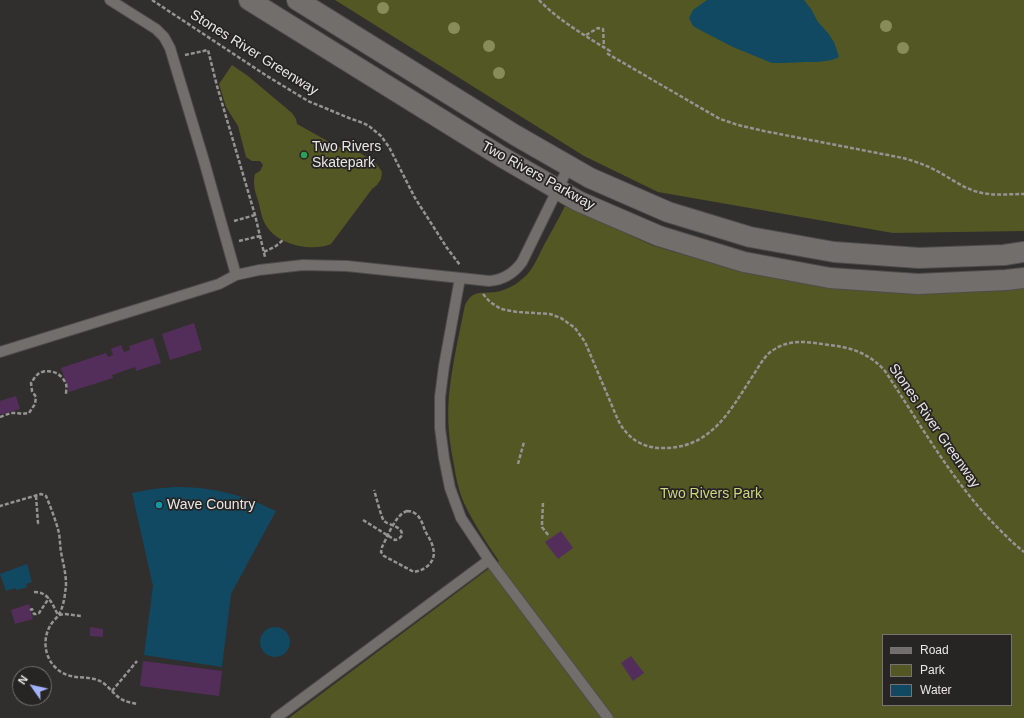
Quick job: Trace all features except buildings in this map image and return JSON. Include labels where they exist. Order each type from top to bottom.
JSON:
[{"type":"street","name":"Two Rivers Parkway","points":[[249,0],[502,157],[578,201],[659,236],[744,262],[830,278],[918,284],[1024,278]]},
{"type":"street","name":"Two Rivers Parkway","points":[[297,0],[515,135],[569,166],[590,178],[668,212],[750,237],[834,252],[919,258],[1004,255],[1024,252]]},
{"type":"lane","points":[[110,0],[156,28],[167,42],[204,161],[236,275]]},
{"type":"lane","points":[[0,352],[219,284],[236,275],[268,268],[303,265],[347,266],[494,281],[508,276],[520,266],[569,166]]},
{"type":"lane","points":[[460,278],[440,397],[440,428],[450,488],[461,518],[489,560],[608,718]]},
{"type":"lane","points":[[276,718],[489,560]]},
{"type":"path","name":"Stones River Greenway","points":[[152,0],[267,76],[308,101],[363,123],[375,130],[390,147],[415,198],[447,248],[462,267]]},
{"type":"path","points":[[539,0],[547,8],[610,51],[608,54],[720,119],[764,131],[903,158],[936,170],[967,188],[978,192],[995,194],[1024,194]]},
{"type":"path","points":[[586,36],[598,28],[603,29],[604,47]]},
{"type":"path","points":[[172,58],[208,50],[217,86],[255,215],[268,268]]},
{"type":"path","points":[[222,224],[255,215]]},
{"type":"path","points":[[228,244],[260,236]]},
{"type":"path","points":[[264,252],[276,246],[283,240]]},
{"type":"path","name":"Stones River Greenway","points":[[481,292],[490,302],[501,309],[517,312],[550,314],[561,318],[575,328],[585,342],[621,425],[631,437],[650,447],[678,447],[710,433],[728,414],[764,359],[774,349],[795,343],[805,342],[848,348],[862,353],[868,356],[885,371],[957,480],[984,514],[1024,552]]},
{"type":"path","points":[[0,417],[11,413],[29,413],[35,404],[36,397],[32,391],[31,383],[41,372],[51,371],[59,374],[66,385],[66,394]]},
{"type":"path","points":[[518,464],[524,442]]},
{"type":"path","points":[[363,520],[395,540],[399,539],[401,536],[401,530],[384,521],[374,490]]},
{"type":"path","points":[[0,506],[41,494],[46,496],[50,506],[59,535],[60,550],[66,577],[64,597],[58,616],[49,628],[46,640],[46,652],[51,663],[56,669],[67,675],[102,682],[122,700],[138,704]]},
{"type":"path","points":[[36,496],[38,522],[36,524]]},
{"type":"path","points":[[543,504],[542,527],[548,536]]},
{"type":"path","points":[[410,511],[414,513],[418,516],[433,547],[434,556],[431,562],[425,569],[414,572],[384,556],[381,549],[388,535],[403,512],[410,511]]},
{"type":"path","points":[[34,592],[41,593],[49,598],[58,616]]},
{"type":"path","points":[[30,610],[32,609],[34,614],[38,613],[49,598]]},
{"type":"path","points":[[58,616],[65,614],[81,616]]},
{"type":"path","points":[[112,691],[137,661]]},
{"type":"green space","points":[[335,0],[1024,0],[1024,231],[893,233],[658,192],[584,156]]},
{"type":"green space","name":"Two Rivers Skatepark","points":[[232,65],[248,76],[292,113],[297,124],[350,152],[360,153],[373,161],[382,172],[381,179],[377,185],[372,189],[331,244],[315,247],[296,245],[279,238],[272,233],[265,224],[254,186],[255,174],[260,171],[263,165],[260,161],[252,161],[246,157],[238,126],[226,107],[219,84]]},
{"type":"green space","name":"Two Rivers Park","points":[[565,206],[654,246],[746,273],[840,289],[936,294],[1024,288],[1024,718],[289,718],[499,561],[480,533],[462,499],[459,490],[448,422],[449,395],[465,305],[468,300],[474,294],[496,292],[506,289],[525,277],[534,265]]},
{"type":"water","points":[[707,0],[804,0],[818,22],[834,42],[839,57],[832,60],[818,62],[772,63],[733,47],[693,26],[689,18],[693,10]]},
{"type":"water","points":[[174,487],[214,490],[250,500],[276,511],[231,594],[222,667],[144,655],[153,586],[132,493]]},
{"type":"water","points":[[27,564],[32,582],[26,584],[27,587],[17,590],[15,588],[6,591],[0,574]]},
{"type":"water","points":[[275,627],[286,631],[290,642],[286,653],[275,657],[264,653],[260,642],[264,631]]},
{"type":"place","name":"Two Rivers Skatepark","points":[[304,155]]},
{"type":"place","name":"Wave Country","points":[[159,505]]}]
